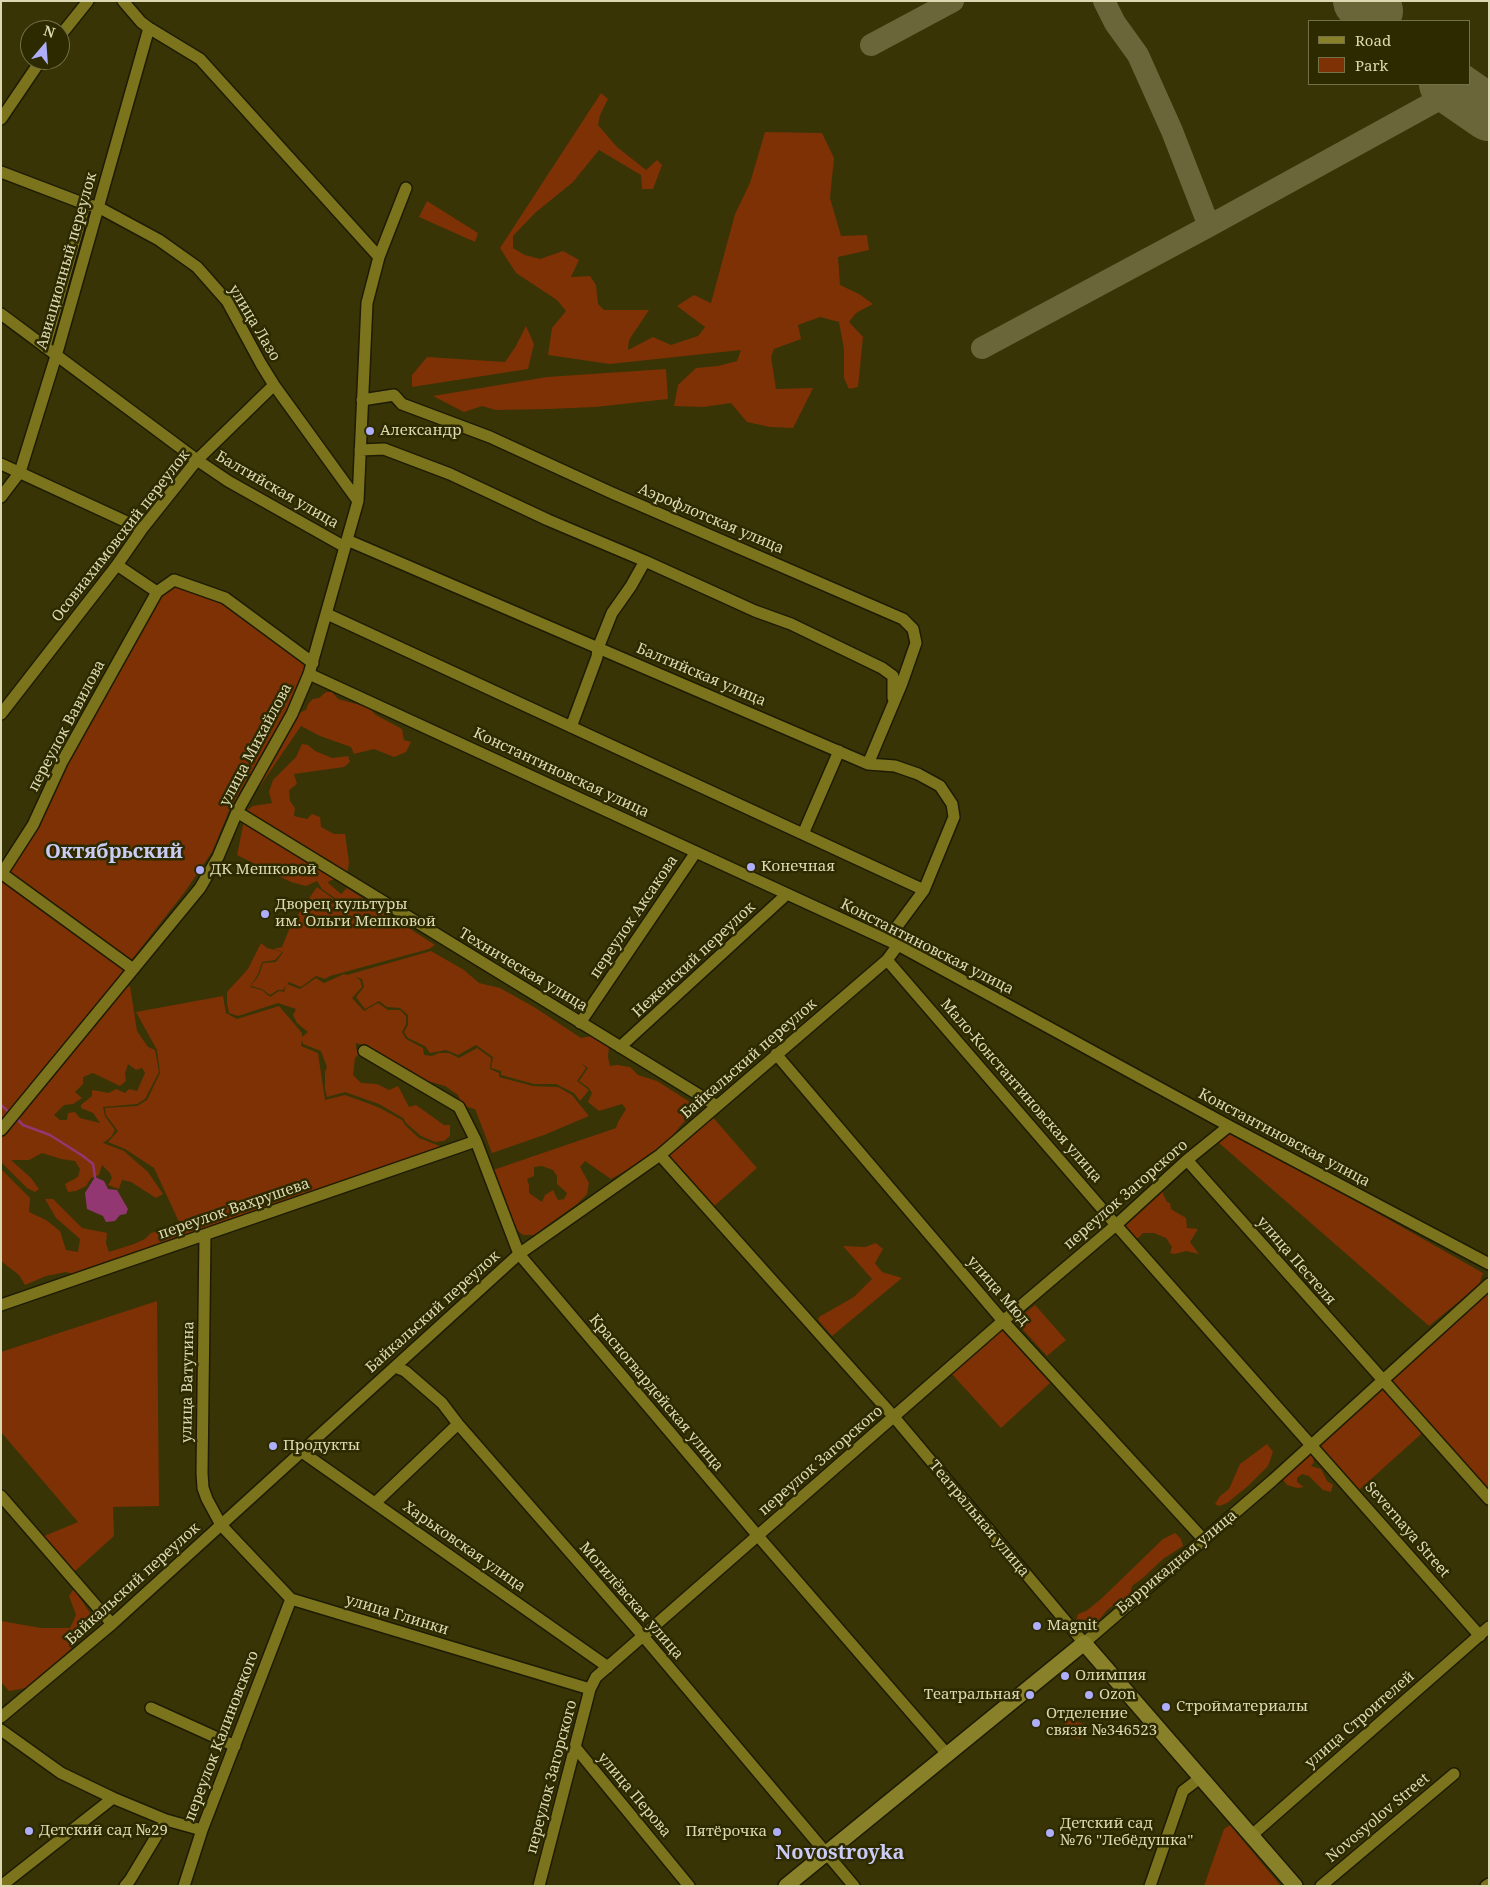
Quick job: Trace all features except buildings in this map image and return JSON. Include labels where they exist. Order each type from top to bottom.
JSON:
[{"type":"main road","name":"Баррикадная улица","points":[[786,1886],[1084,1643]]},
{"type":"main road","name":"Театральная улица","points":[[1084,1643],[1295,1886]]},
{"type":"street","points":[[70,24],[88,1]]},
{"type":"street","points":[[124,1],[141,22],[200,59],[379,257]]},
{"type":"street","name":"Авиационный переулок","points":[[1,497],[20,472],[56,356],[149,28]]},
{"type":"street","points":[[1,119],[34,70]]},
{"type":"street","name":"улица Лазо","points":[[1,172],[85,204],[98,207],[158,240],[196,266],[227,301],[274,385],[358,501]]},
{"type":"street","name":"улица Михайлова","points":[[1,1130],[200,888],[218,857],[237,812],[292,714],[311,668],[358,501],[367,303],[379,257],[406,188]]},
{"type":"street","name":"Авиационный переулок","points":[[45,347],[85,204]]},
{"type":"street","name":"Балтийская улица","points":[[1,314],[228,481],[346,544],[598,648],[868,764],[895,766],[918,774],[940,786],[952,804],[954,817],[924,890],[887,940]]},
{"type":"street","name":"Осовиахимовский переулок","points":[[1,714],[117,565],[142,528],[197,460],[274,385]]},
{"type":"street","name":"Аэрофлотская улица","points":[[362,400],[394,395],[402,404],[490,437],[612,493],[903,619],[913,628],[916,643],[868,764]]},
{"type":"street","points":[[360,450],[384,449],[450,474],[548,520],[645,561],[755,611],[791,624],[882,668],[893,676],[893,703]]},
{"type":"street","points":[[1,464],[142,528]]},
{"type":"street","points":[[570,727],[612,613],[631,586],[645,561]]},
{"type":"street","points":[[117,565],[157,592]]},
{"type":"street","name":"Константиновская улица","points":[[157,592],[174,580],[224,598],[311,668],[696,852],[887,940],[1489,1264]]},
{"type":"street","name":"переулок Вавилова","points":[[1,873],[33,825],[62,762],[157,592]]},
{"type":"street","points":[[327,614],[924,890]]},
{"type":"street","points":[[803,834],[840,751]]},
{"type":"street","name":"Техническая улица","points":[[237,812],[717,1106]]},
{"type":"street","name":"переулок Аксакова","points":[[580,1023],[696,852]]},
{"type":"street","points":[[1,873],[134,969]]},
{"type":"street","name":"Неженский переулок","points":[[620,1047],[787,894]]},
{"type":"street","name":"Байкальский переулок","points":[[1,1717],[112,1624],[519,1254],[660,1155],[887,960],[898,946]]},
{"type":"street","name":"Мало-Константиновская улица","points":[[887,960],[1116,1225],[1311,1445]]},
{"type":"street","name":"Красногвардейская улица","points":[[364,1051],[459,1107],[476,1141],[519,1254],[758,1536],[947,1754]]},
{"type":"street","name":"улица Мюд","points":[[776,1054],[1003,1321],[1204,1540]]},
{"type":"street","name":"переулок Загорского","points":[[539,1886],[590,1689],[596,1677],[1003,1321],[1116,1225],[1187,1160],[1230,1126]]},
{"type":"street","name":"переулок Вахрушева","points":[[1,1306],[476,1141]]},
{"type":"street","name":"Театральная улица","points":[[660,1155],[894,1417],[1084,1643]]},
{"type":"street","name":"улица Пестеля","points":[[1187,1160],[1382,1382],[1489,1499]]},
{"type":"street","name":"улица Ватутина","points":[[205,1235],[202,1473],[207,1499],[221,1525]]},
{"type":"street","name":"Баррикадная улица","points":[[1084,1643],[1204,1540],[1489,1284]]},
{"type":"street","name":"Могилёвская улица","points":[[395,1367],[405,1370],[442,1403],[458,1424],[643,1636],[854,1886]]},
{"type":"street","points":[[375,1503],[458,1424]]},
{"type":"street","name":"Severnaya Street","points":[[1311,1445],[1480,1636]]},
{"type":"street","name":"Харьковская улица","points":[[302,1452],[608,1667]]},
{"type":"street","points":[[1,1496],[112,1624]]},
{"type":"street","name":"улица Глинки","points":[[221,1525],[291,1598],[590,1689]]},
{"type":"street","name":"переулок Калиновского","points":[[184,1886],[202,1830],[291,1598]]},
{"type":"street","name":"улица Строителей","points":[[1252,1835],[1489,1627]]},
{"type":"street","points":[[151,1708],[234,1746]]},
{"type":"street","points":[[1,1730],[61,1773],[113,1798],[166,1820],[202,1830]]},
{"type":"street","name":"улица Перова","points":[[575,1747],[689,1886]]},
{"type":"street","name":"Novosyolov Street","points":[[1321,1886],[1454,1774]]},
{"type":"street","points":[[1150,1886],[1182,1791],[1200,1778]]},
{"type":"street","points":[[1,1886],[113,1798]]},
{"type":"street","points":[[125,1886],[166,1820]]},
{"type":"green space","points":[[601,93],[608,99],[600,115],[598,125],[617,147],[646,170],[657,160],[662,165],[653,189],[642,189],[641,175],[599,150],[573,182],[535,213],[513,236],[513,248],[525,255],[540,259],[563,251],[579,260],[571,277],[590,276],[596,285],[598,304],[604,310],[649,310],[629,340],[628,350],[653,337],[671,345],[698,336],[705,327],[677,306],[694,295],[711,303],[735,214],[750,183],[765,132],[822,133],[834,158],[830,198],[841,236],[867,235],[869,250],[838,257],[840,285],[859,294],[873,304],[856,313],[849,322],[863,337],[858,387],[849,389],[844,378],[844,349],[839,322],[820,317],[798,325],[801,339],[774,349],[771,357],[776,389],[813,388],[793,428],[770,427],[747,422],[731,403],[703,407],[674,406],[678,385],[696,368],[718,366],[737,361],[741,350],[610,364],[548,355],[552,328],[566,311],[557,300],[516,273],[500,248]]},
{"type":"green space","points":[[427,201],[478,233],[475,242],[419,217]]},
{"type":"green space","points":[[526,326],[534,344],[528,369],[412,387],[412,375],[427,357],[505,362]]},
{"type":"green space","points":[[666,369],[668,399],[595,407],[549,409],[496,410],[482,406],[464,412],[433,396],[547,377]]},
{"type":"green space","points":[[174,586],[223,603],[307,664],[289,707],[229,811],[212,852],[184,893],[1,1126],[1,881],[39,824],[64,768],[136,643],[161,594]]},
{"type":"green space","points":[[326,692],[332,692],[338,699],[371,710],[376,715],[402,729],[404,740],[411,742],[406,752],[394,757],[374,749],[354,754],[351,747],[320,736],[301,726],[260,786],[258,785],[297,714],[306,710],[308,704],[313,699],[319,698]]},
{"type":"green space","points":[[302,744],[308,745],[315,751],[332,758],[348,756],[350,762],[344,767],[294,774],[297,784],[289,790],[290,801],[295,808],[294,816],[307,819],[312,814],[320,817],[321,827],[334,834],[345,834],[349,862],[347,875],[328,883],[341,894],[347,888],[435,945],[429,949],[325,979],[316,976],[301,987],[289,982],[287,984],[300,989],[316,978],[324,983],[344,974],[347,975],[431,951],[464,970],[479,983],[500,988],[534,1007],[581,1038],[591,1036],[609,1046],[608,1057],[610,1066],[630,1067],[638,1075],[657,1081],[693,1104],[694,1112],[664,1146],[643,1161],[611,1179],[585,1161],[580,1167],[589,1183],[587,1194],[577,1204],[534,1235],[523,1235],[513,1227],[493,1170],[616,1128],[626,1109],[622,1104],[599,1111],[588,1102],[592,1093],[589,1088],[579,1081],[588,1068],[581,1063],[586,1068],[577,1081],[589,1090],[580,1101],[574,1093],[556,1084],[534,1084],[501,1075],[501,1071],[491,1068],[493,1057],[476,1045],[458,1055],[446,1050],[430,1053],[425,1046],[408,1038],[404,1032],[408,1025],[408,1015],[400,1008],[387,1007],[379,1001],[365,1009],[356,997],[364,987],[362,979],[356,977],[360,980],[362,987],[352,998],[364,1011],[378,1003],[388,1010],[400,1010],[406,1016],[406,1024],[402,1032],[406,1039],[423,1048],[424,1055],[432,1056],[439,1053],[449,1053],[459,1058],[477,1048],[491,1058],[490,1069],[499,1073],[499,1077],[533,1086],[558,1087],[572,1095],[589,1116],[544,1135],[492,1153],[475,1109],[467,1107],[458,1095],[445,1086],[424,1080],[366,1046],[356,1043],[356,1049],[361,1052],[355,1058],[353,1075],[361,1083],[377,1084],[389,1090],[398,1086],[409,1107],[416,1105],[444,1125],[450,1125],[450,1136],[444,1141],[435,1142],[421,1136],[403,1118],[379,1104],[345,1092],[327,1097],[325,1072],[327,1067],[321,1051],[303,1044],[302,1040],[301,1046],[318,1053],[325,1100],[345,1095],[378,1107],[402,1120],[419,1138],[445,1148],[186,1237],[154,1168],[125,1149],[108,1142],[118,1131],[106,1115],[105,1108],[137,1106],[147,1100],[160,1073],[157,1050],[136,1012],[223,996],[226,1013],[237,1019],[279,1006],[302,1033],[302,1037],[308,1032],[297,1023],[293,1015],[296,1009],[278,1003],[238,1016],[229,1013],[227,1003],[227,992],[248,969],[261,943],[267,948],[282,952],[275,960],[262,962],[258,974],[250,987],[262,990],[270,997],[279,991],[284,992],[286,985],[283,990],[278,990],[270,995],[262,989],[251,986],[259,975],[263,963],[276,962],[283,952],[273,949],[282,947],[291,925],[317,887],[336,899],[322,889],[317,881],[306,886],[291,882],[237,855],[246,811],[253,806],[272,803],[269,792],[273,780],[296,757]],"holes":[[[542,1166],[553,1170],[557,1176],[557,1184],[567,1193],[564,1199],[558,1200],[553,1190],[545,1195],[542,1202],[529,1193],[527,1179],[534,1176],[534,1167]]]},
{"type":"green space","points":[[130,986],[137,1031],[148,1047],[155,1050],[159,1072],[145,1099],[137,1104],[103,1107],[105,1116],[115,1130],[111,1137],[103,1143],[124,1151],[148,1172],[163,1194],[156,1198],[131,1182],[122,1180],[119,1189],[108,1185],[112,1178],[102,1165],[99,1175],[91,1178],[86,1186],[76,1191],[68,1192],[65,1184],[78,1177],[80,1169],[75,1161],[42,1153],[29,1160],[11,1160],[31,1178],[39,1189],[35,1192],[27,1188],[1,1162],[1,1137],[124,987]],"holes":[[[128,1064],[136,1070],[142,1068],[145,1073],[137,1091],[129,1089],[125,1093],[116,1089],[109,1093],[92,1090],[92,1096],[81,1105],[81,1108],[93,1113],[100,1123],[80,1118],[75,1112],[68,1113],[67,1120],[60,1120],[54,1115],[64,1105],[73,1104],[82,1098],[75,1092],[83,1084],[83,1077],[93,1073],[120,1086],[126,1081],[125,1074]]]},
{"type":"green space","points":[[710,1114],[757,1168],[712,1208],[670,1160],[669,1156],[671,1150]]},
{"type":"green space","points":[[1231,1130],[1483,1273],[1479,1285],[1429,1326],[1219,1143]]},
{"type":"green space","points":[[1,1169],[30,1198],[29,1212],[46,1220],[60,1231],[66,1250],[78,1252],[80,1239],[56,1218],[45,1199],[53,1199],[82,1228],[107,1233],[106,1243],[109,1252],[134,1244],[145,1239],[151,1233],[165,1229],[180,1235],[167,1242],[73,1274],[66,1272],[46,1276],[25,1285],[19,1275],[1,1261]]},
{"type":"green space","points":[[1164,1186],[1163,1194],[1167,1202],[1170,1203],[1171,1209],[1186,1218],[1187,1228],[1198,1229],[1190,1242],[1199,1254],[1186,1251],[1175,1254],[1170,1253],[1172,1247],[1166,1238],[1154,1233],[1143,1233],[1137,1239],[1129,1231],[1124,1221]]},
{"type":"green space","points":[[876,1243],[883,1249],[875,1263],[882,1272],[902,1278],[832,1336],[818,1320],[819,1317],[854,1297],[872,1279],[843,1246],[865,1247]]},
{"type":"green space","points":[[1489,1292],[1489,1492],[1430,1426],[1359,1490],[1316,1444]]},
{"type":"green space","points":[[157,1301],[159,1506],[113,1507],[114,1536],[74,1572],[42,1537],[78,1522],[1,1432],[1,1352]]},
{"type":"green space","points":[[1035,1305],[1066,1340],[1047,1356],[1015,1321]]},
{"type":"green space","points":[[1000,1328],[1050,1383],[1001,1428],[950,1372]]},
{"type":"green space","points":[[1267,1444],[1273,1452],[1268,1466],[1227,1503],[1219,1506],[1215,1504],[1220,1496],[1229,1489],[1240,1464]]},
{"type":"green space","points":[[1308,1451],[1312,1455],[1314,1462],[1311,1466],[1321,1469],[1327,1481],[1333,1485],[1331,1492],[1323,1490],[1309,1476],[1302,1474],[1297,1478],[1297,1482],[1304,1487],[1297,1488],[1287,1485],[1281,1477]]},
{"type":"green space","points":[[1175,1533],[1181,1539],[1183,1546],[1163,1559],[1132,1586],[1130,1594],[1108,1609],[1098,1621],[1087,1629],[1080,1628],[1075,1623],[1078,1614],[1086,1611],[1101,1599],[1163,1539]]},
{"type":"green space","points":[[74,1589],[92,1616],[83,1637],[46,1673],[26,1688],[9,1691],[1,1682],[1,1621],[41,1628],[70,1628],[76,1615],[69,1596]]},
{"type":"green space","points":[[1066,1719],[1084,1724],[1080,1739],[1062,1734]]},
{"type":"green space","points":[[1230,1825],[1281,1886],[1204,1886],[1224,1829]]},
{"type":"shaded area","points":[[95,1177],[104,1181],[108,1189],[117,1190],[128,1209],[126,1214],[120,1215],[115,1221],[106,1222],[103,1216],[87,1209],[85,1193]]},
{"type":"waterway","points":[[1,1105],[10,1113]]},
{"type":"waterway","points":[[16,1118],[23,1125],[50,1135],[83,1156],[93,1164],[95,1177]]},
{"type":"taxiway","points":[[871,45],[953,1]]},
{"type":"taxiway","points":[[1104,1],[1115,23],[1138,55],[1172,131],[1209,226]]},
{"type":"taxiway","points":[[982,348],[1456,90]]},
{"type":"runway","points":[[1361,1],[1375,11]]},
{"type":"runway","points":[[1448,85],[1489,113]]},
{"type":"place","name":"Александр","points":[[370,431]]},
{"type":"place","name":"Конечная","points":[[751,867]]},
{"type":"place","name":"ДК Мешковой","points":[[200,870]]},
{"type":"place","name":"Дворец культуры им. Ольги Мешковой","points":[[265,914]]},
{"type":"place","name":"Продукты","points":[[273,1446]]},
{"type":"place","name":"Magnit","points":[[1037,1626]]},
{"type":"place","name":"Олимпия","points":[[1065,1676]]},
{"type":"place","name":"Театральная","points":[[1030,1695]]},
{"type":"place","name":"Ozon","points":[[1089,1695]]},
{"type":"place","name":"Стройматериалы","points":[[1166,1707]]},
{"type":"place","name":"Отделение связи №346523","points":[[1036,1723]]},
{"type":"place","name":"Детский сад №29","points":[[29,1831]]},
{"type":"place","name":"Пятёрочка","points":[[777,1832]]},
{"type":"place","name":"Детский сад №76 \"Лебёдушка\"","points":[[1050,1833]]},
{"type":"district","name":"Октябрьский","points":[[114,852]]},
{"type":"district","name":"Novostroyka","points":[[840,1853]]}]
